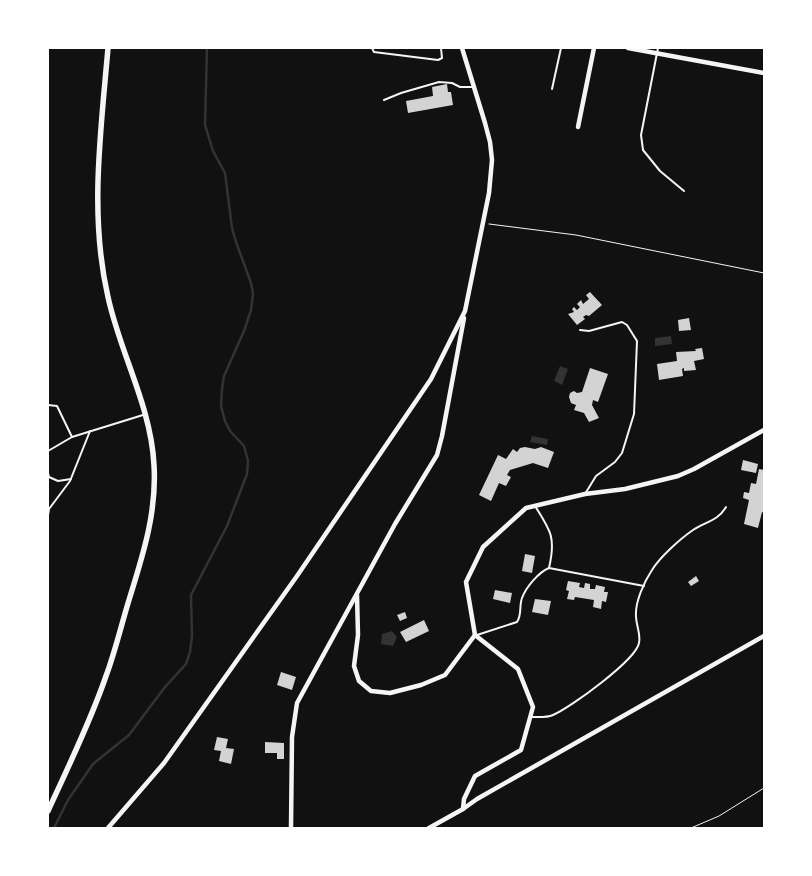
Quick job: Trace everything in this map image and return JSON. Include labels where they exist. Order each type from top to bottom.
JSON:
[{"type":"main road","points":[[48,811],[99,696],[142,559],[150,526],[154,489],[153,453],[145,414],[113,317],[101,257],[99,169],[108,48]]},
{"type":"street","points":[[291,828],[292,737],[296,703],[357,595],[394,524],[437,455],[442,436],[492,177],[490,142],[462,48]]},
{"type":"street","points":[[578,127],[594,48]]},
{"type":"street","points":[[628,48],[657,50],[764,73]]},
{"type":"street","points":[[108,828],[164,763],[297,576],[431,379],[465,311]]},
{"type":"street","points":[[463,809],[464,799],[475,776],[521,750],[533,707],[518,669],[475,635],[466,582],[483,547],[526,508],[585,494],[625,489],[678,476],[764,430]]},
{"type":"street","points":[[357,595],[358,634],[354,666],[359,681],[371,691],[390,694],[421,685],[445,675],[475,635]]},
{"type":"street","points":[[429,828],[764,636]]},
{"type":"lane","points":[[372,48],[374,52],[438,60],[442,58],[441,48]]},
{"type":"lane","points":[[552,89],[561,48]]},
{"type":"lane","points":[[657,50],[640,135],[643,150],[660,171],[684,191]]},
{"type":"lane","points":[[384,100],[439,82],[452,83],[460,87],[474,87]]},
{"type":"lane","points":[[580,330],[589,331],[622,322],[627,325],[636,341],[634,414],[624,448],[618,459],[596,476],[585,494]]},
{"type":"lane","points":[[48,404],[57,406],[72,437]]},
{"type":"lane","points":[[48,451],[72,437],[145,414]]},
{"type":"lane","points":[[48,515],[49,508],[71,479],[90,431]]},
{"type":"lane","points":[[48,473],[49,478],[58,481],[71,479]]},
{"type":"lane","points":[[535,506],[550,528],[554,550],[549,568]]},
{"type":"lane","points":[[530,717],[552,715],[569,706],[602,682],[636,650],[640,640],[636,615],[644,586],[652,569],[693,530],[719,516],[726,506]]},
{"type":"lane","points":[[475,635],[517,622],[526,590],[543,571],[549,568],[644,586]]},
{"type":"path","points":[[483,223],[576,235],[764,273]]},
{"type":"path","points":[[691,828],[719,816],[764,788]]},
{"type":"shaded area","points":[[671,336],[672,344],[655,346],[655,338]]},
{"type":"shaded area","points":[[560,366],[568,369],[562,385],[554,381]]},
{"type":"shaded area","points":[[532,436],[548,439],[547,445],[530,442]]},
{"type":"shaded area","points":[[392,631],[397,637],[393,646],[381,644],[382,634]]},
{"type":"building","points":[[447,84],[448,92],[451,92],[453,105],[408,113],[406,101],[433,96],[432,87]]},
{"type":"building","points":[[590,292],[602,305],[589,316],[583,317],[585,319],[577,325],[568,314],[574,312],[572,309],[574,307],[577,310],[580,307],[577,304],[581,300],[583,304],[589,299],[586,295]]},
{"type":"building","points":[[689,318],[691,330],[679,331],[678,320]]},
{"type":"building","points":[[702,348],[704,359],[694,361],[696,370],[684,371],[684,368],[682,369],[683,376],[659,380],[657,364],[677,361],[676,352],[696,351],[695,349]]},
{"type":"building","points":[[590,368],[608,374],[598,402],[593,400],[592,405],[599,418],[589,422],[584,413],[574,410],[576,405],[571,403],[569,397],[570,393],[574,391],[577,393],[582,392]]},
{"type":"building","points":[[541,447],[554,452],[548,468],[533,463],[510,470],[507,475],[511,477],[506,486],[499,483],[491,501],[479,495],[498,455],[506,459],[513,449],[517,452],[520,448],[535,449]]},
{"type":"building","points":[[743,460],[758,464],[756,473],[741,470]]},
{"type":"building","points":[[759,469],[764,470],[764,513],[762,512],[758,528],[744,524],[749,500],[743,498],[744,492],[749,493],[751,483],[756,484]]},
{"type":"building","points":[[525,554],[535,556],[532,573],[522,571]]},
{"type":"building","points":[[696,576],[699,581],[691,586],[688,582]]},
{"type":"building","points":[[568,581],[580,583],[579,587],[584,588],[585,583],[590,584],[590,589],[595,589],[596,585],[605,587],[604,592],[608,592],[606,602],[602,601],[601,609],[593,607],[594,600],[575,597],[574,600],[567,599],[569,591],[566,590]]},
{"type":"building","points":[[495,590],[512,593],[510,603],[493,599]]},
{"type":"building","points":[[535,599],[551,601],[548,615],[532,612]]},
{"type":"building","points":[[405,612],[407,618],[400,621],[397,615]]},
{"type":"building","points":[[424,620],[429,631],[406,642],[400,632]]},
{"type":"building","points":[[281,672],[296,677],[292,690],[277,685]]},
{"type":"building","points":[[217,737],[228,739],[226,748],[234,749],[231,764],[219,761],[221,751],[214,750]]},
{"type":"building","points":[[265,742],[284,743],[284,759],[277,759],[277,753],[265,753]]},
{"type":"waterway","points":[[54,828],[68,800],[93,764],[129,735],[165,687],[186,664],[192,636],[191,595],[227,526],[247,474],[248,461],[244,446],[230,431],[221,406],[224,376],[244,331],[251,310],[253,294],[232,228],[225,173],[213,151],[205,125],[207,48]]}]
